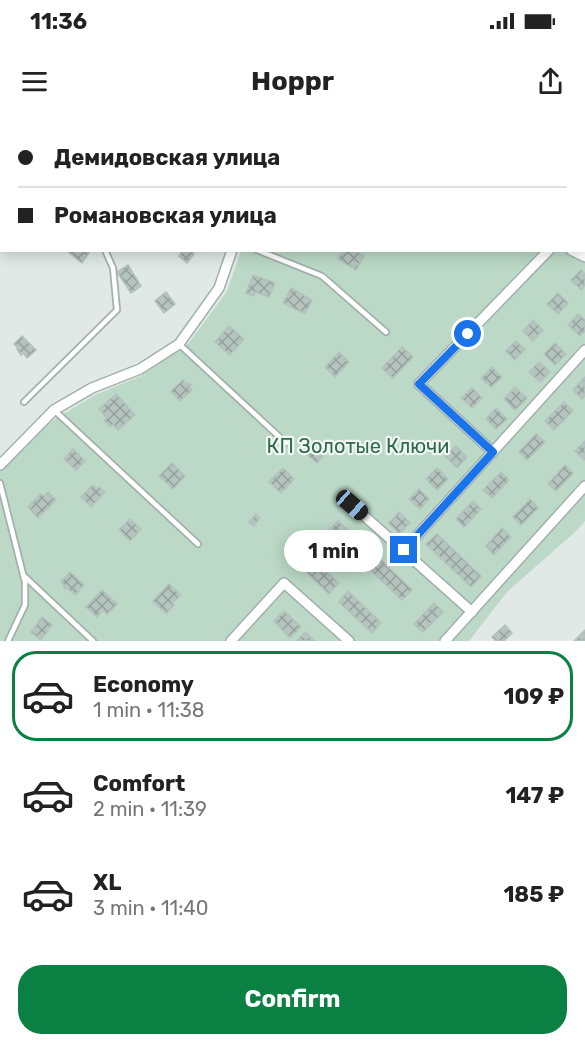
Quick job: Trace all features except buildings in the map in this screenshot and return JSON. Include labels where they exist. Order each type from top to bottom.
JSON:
[{"type":"street","points":[[0,465],[54,410],[92,388],[140,369],[179,344],[219,288],[231,252]]},
{"type":"street","points":[[493,452],[419,384],[547,252]]},
{"type":"street","points":[[404,550],[585,350]]},
{"type":"street","points":[[445,641],[585,486]]},
{"type":"street","points":[[352,505],[472,612]]},
{"type":"street","points":[[231,641],[284,582],[349,641]]},
{"type":"lane","points":[[24,402],[117,310],[113,268],[106,252]]},
{"type":"lane","points":[[262,252],[322,276],[386,332]]},
{"type":"lane","points":[[179,344],[286,443]]},
{"type":"lane","points":[[54,410],[198,544]]},
{"type":"lane","points":[[0,483],[23,575],[25,605],[8,641]]},
{"type":"lane","points":[[23,575],[93,641]]},
{"type":"green space","name":"КП Золотые Ключи","points":[[241,252],[585,252],[585,521],[507,592],[469,641],[0,641],[0,470],[52,421],[95,395],[141,376],[189,343],[227,291]]},
{"type":"route","points":[[404,550],[493,452],[419,384],[468,334]]}]
